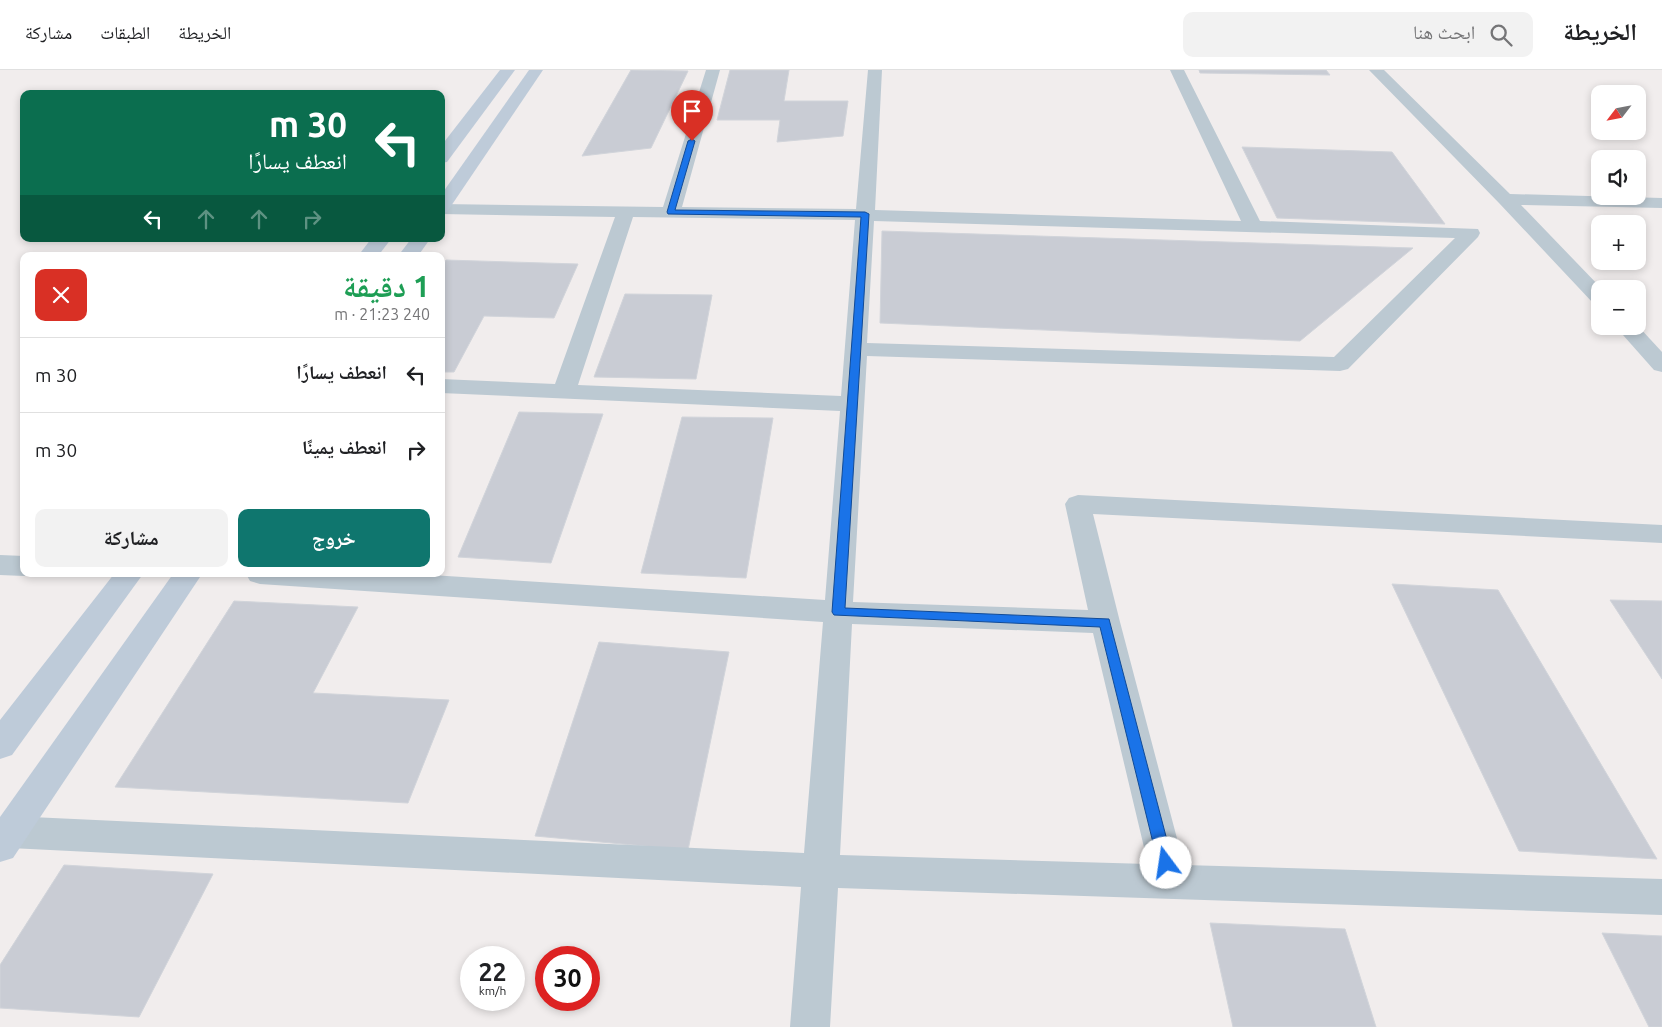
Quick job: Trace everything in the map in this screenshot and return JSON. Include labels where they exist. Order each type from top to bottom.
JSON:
[{"type":"street","points":[[445,153],[508,70]]},
{"type":"street","points":[[445,203],[536,70]]},
{"type":"street","points":[[670,212],[713,70]]},
{"type":"street","points":[[810,1027],[875,70]]},
{"type":"street","points":[[1177,70],[1253,226]]},
{"type":"street","points":[[1376,70],[1505,199],[1591,290]]},
{"type":"street","points":[[1505,199],[1662,204]]},
{"type":"street","points":[[445,209],[865,214],[1471,233],[1340,364],[856,349]]},
{"type":"street","points":[[564,391],[626,212]]},
{"type":"street","points":[[371,252],[379,242]]},
{"type":"street","points":[[1635,335],[1662,364]]},
{"type":"street","points":[[445,386],[852,404]]},
{"type":"street","points":[[1170,881],[1104,622],[1078,504],[1662,534]]},
{"type":"street","points":[[0,565],[20,566]]},
{"type":"street","points":[[0,745],[127,577]]},
{"type":"street","points":[[5,839],[186,577]]},
{"type":"street","points":[[306,577],[838,612],[1104,622]]},
{"type":"street","points":[[5,839],[820,870],[1662,897]]},
{"type":"building","points":[[631,70],[688,71],[651,148],[582,156]]},
{"type":"building","points":[[730,70],[789,70],[784,101],[848,101],[843,136],[777,142],[780,120],[717,120]]},
{"type":"building","points":[[1199,70],[1326,70],[1330,75],[1200,73]]},
{"type":"building","points":[[1242,147],[1392,152],[1445,224],[1277,218]]},
{"type":"building","points":[[882,231],[1413,248],[1300,341],[880,323]]},
{"type":"building","points":[[446,260],[578,264],[554,318],[484,316],[454,372],[445,372]]},
{"type":"building","points":[[625,294],[712,295],[696,379],[594,377]]},
{"type":"building","points":[[519,412],[603,414],[551,563],[458,557]]},
{"type":"building","points":[[682,417],[773,418],[746,578],[641,573]]},
{"type":"building","points":[[1392,584],[1498,590],[1657,859],[1519,851]]},
{"type":"building","points":[[1610,600],[1662,601],[1662,679]]},
{"type":"building","points":[[234,601],[358,607],[313,693],[449,700],[408,803],[115,787]]},
{"type":"building","points":[[599,642],[729,652],[688,850],[535,836]]},
{"type":"building","points":[[64,865],[213,874],[139,1017],[0,1008],[0,965]]},
{"type":"building","points":[[1210,923],[1345,929],[1376,1027],[1233,1027]]},
{"type":"building","points":[[1602,933],[1662,936],[1662,1027],[1649,1027]]},
{"type":"route","points":[[692,141],[670,212],[865,214],[838,612],[1104,622],[1166,863]]}]
